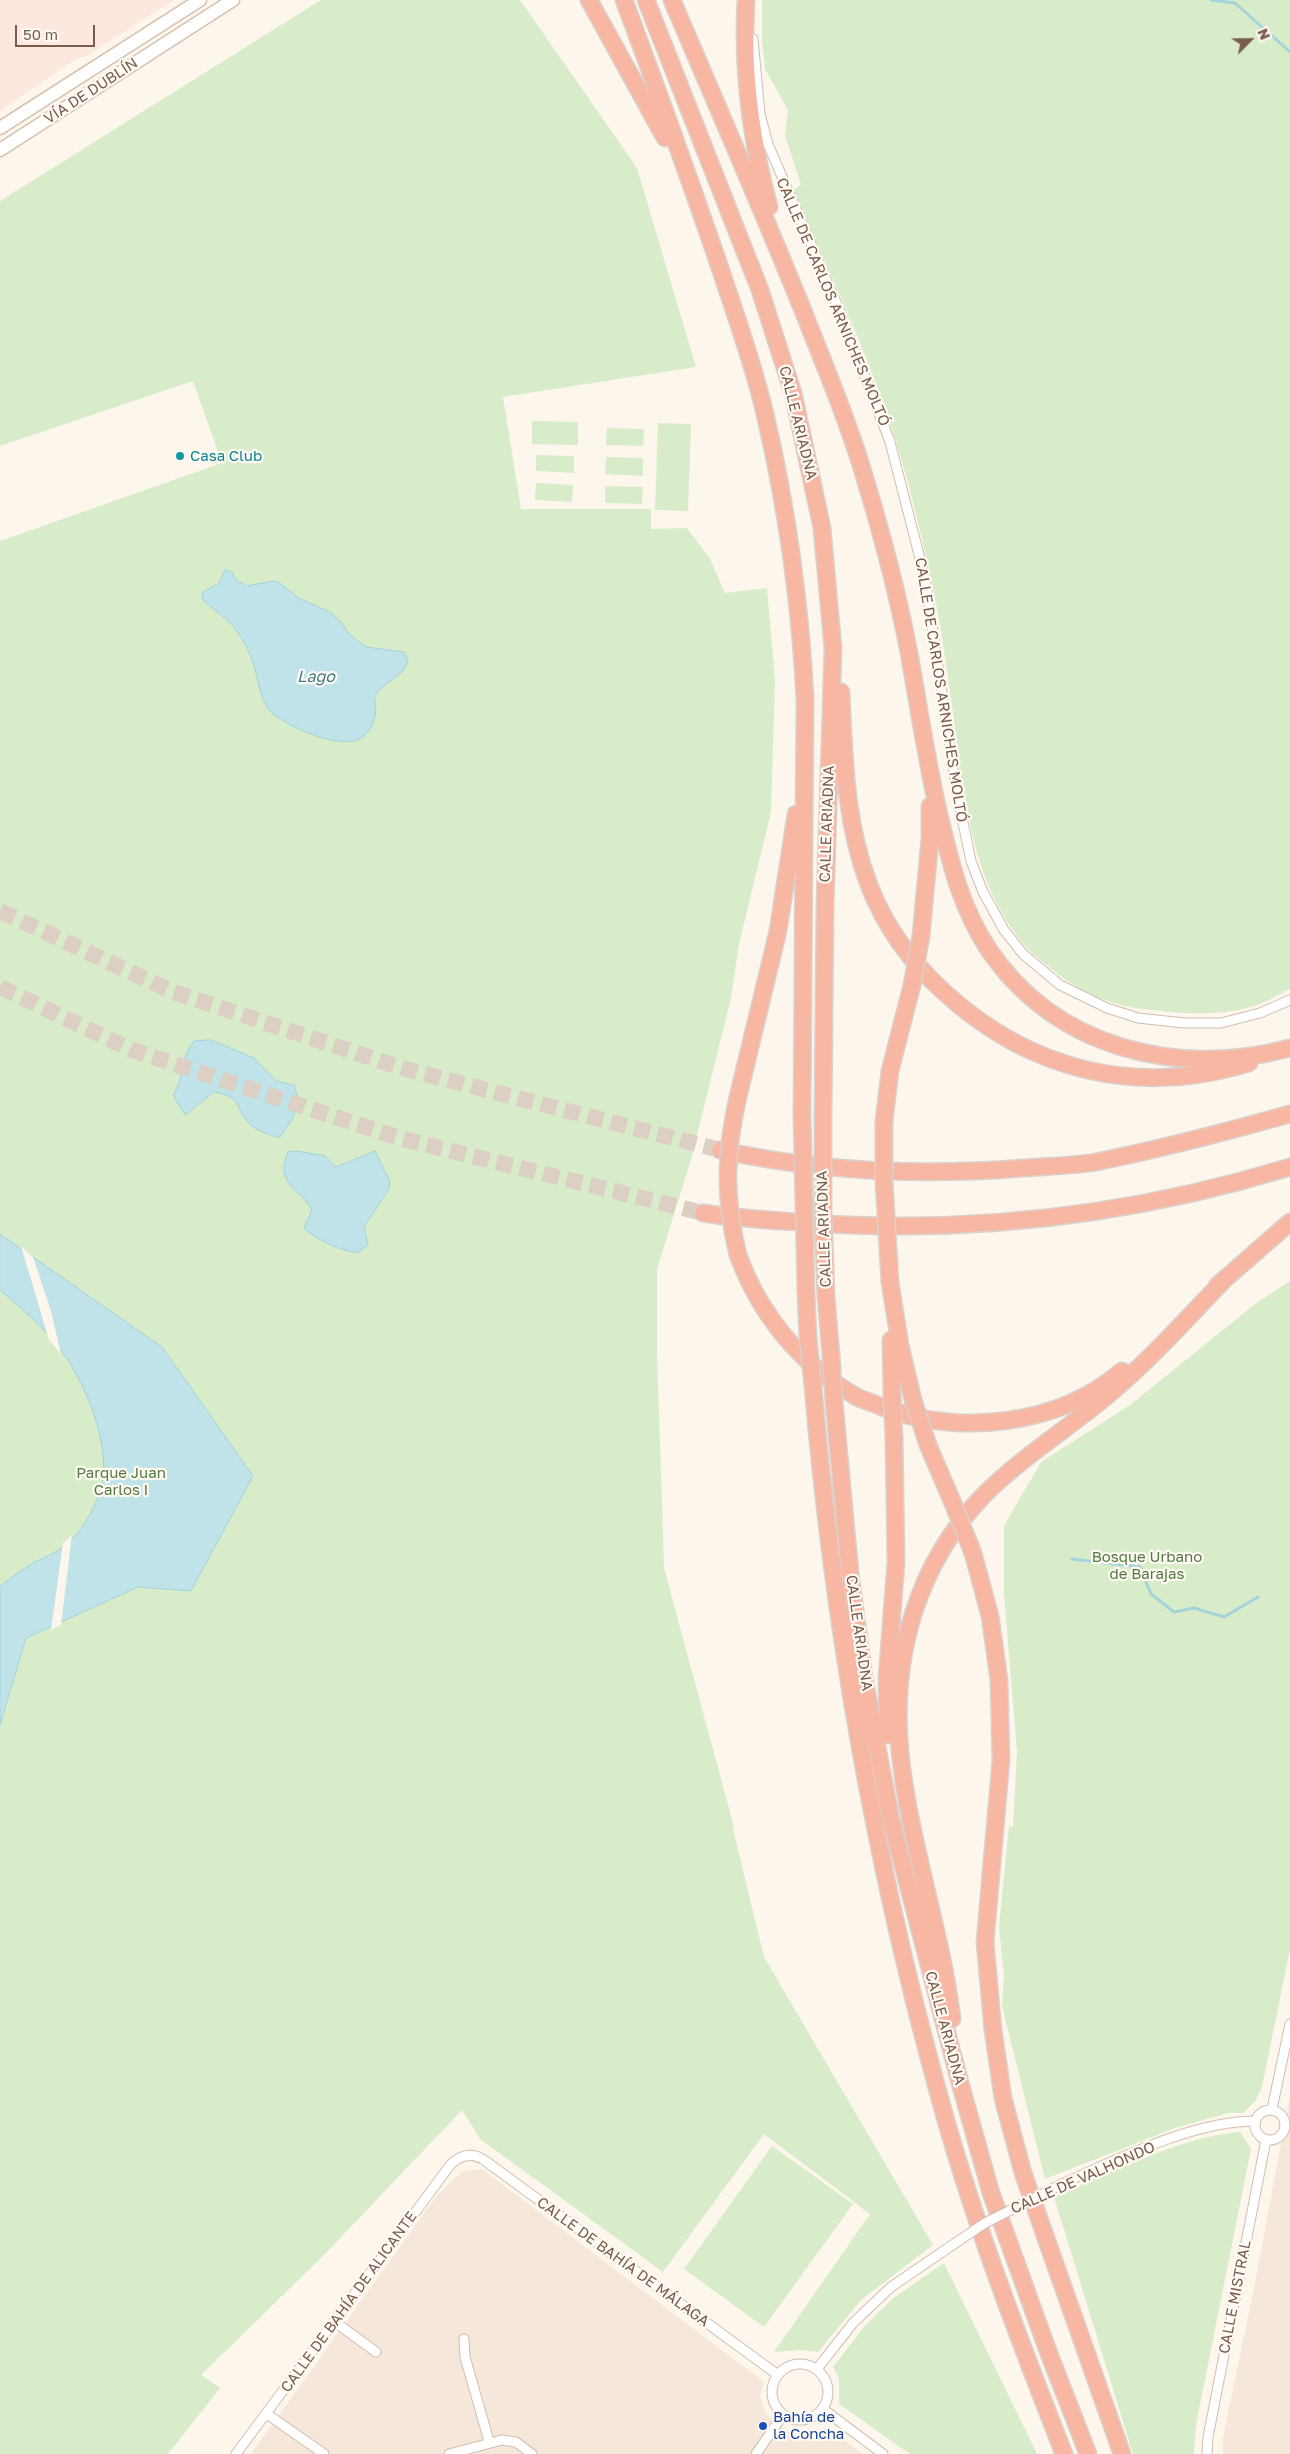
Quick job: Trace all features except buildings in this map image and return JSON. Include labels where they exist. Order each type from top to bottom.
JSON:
[{"type":"highway","points":[[589,0],[632,74],[693,190]]},
{"type":"highway","name":"CALLE ARIADNA","points":[[624,0],[693,190],[752,366],[782,492],[793,561],[802,646],[805,755],[802,1115],[808,1338],[823,1505],[854,1720],[871,1815],[906,1969],[937,2090],[973,2204],[1026,2357],[1064,2454]]},
{"type":"highway","name":"CALLE ARIADNA","points":[[646,0],[748,258],[794,393],[822,528],[833,648],[824,905],[823,1213],[826,1297],[850,1573],[864,1678],[883,1785],[960,2083],[991,2193],[1048,2351],[1088,2454]]},
{"type":"highway","points":[[672,0],[784,262],[838,399],[865,478],[883,541],[908,649],[930,775],[958,889],[970,917],[990,951],[1016,983],[1064,1021],[1096,1038],[1126,1050],[1162,1057],[1214,1059],[1284,1050]]},
{"type":"highway","points":[[748,0],[746,65],[750,125],[758,166],[784,262]]},
{"type":"highway","points":[[833,648],[841,686],[845,783],[849,812],[856,848],[869,887],[910,958],[957,1004],[982,1025],[1041,1055],[1068,1065],[1125,1077],[1172,1078],[1203,1075],[1251,1062],[1284,1050]]},
{"type":"highway","points":[[805,755],[778,931],[728,1143],[726,1174],[729,1212],[738,1255],[747,1279],[765,1312],[791,1345],[822,1372],[858,1397],[904,1415],[938,1422],[995,1423],[1031,1416],[1070,1403],[1112,1379],[1290,1222]]},
{"type":"highway","points":[[918,1921],[891,1763],[886,1707],[889,1633],[896,1562],[890,1282],[884,1182],[884,1121],[890,1071],[912,985],[922,936],[930,839],[930,775]]},
{"type":"highway","points":[[720,1150],[773,1161],[832,1167],[959,1173],[1094,1162],[1199,1140],[1290,1114]]},
{"type":"highway","points":[[703,1213],[748,1219],[862,1226],[930,1227],[1059,1218],[1183,1196],[1290,1167]]},
{"type":"highway","points":[[960,2083],[946,1969],[909,1808],[900,1754],[898,1717],[900,1678],[907,1633],[915,1604],[928,1573],[953,1531],[986,1493],[1104,1399],[1160,1348],[1224,1280]]},
{"type":"highway","points":[[890,1282],[900,1345],[913,1400],[928,1445],[972,1553],[990,1616],[999,1680],[1000,1760],[985,1942],[993,2030],[1003,2098],[1024,2173],[1122,2454]]},
{"type":"street","name":"VÍA DE DUBLÍN","points":[[0,128],[200,0]]},
{"type":"street","name":"VÍA DE DUBLÍN","points":[[0,150],[233,0]]},
{"type":"street","name":"CALLE DE CARLOS ARNICHES MOLTÓ","points":[[748,0],[760,114],[768,144],[841,314],[890,442],[930,606],[957,794],[971,861],[982,892],[1004,930],[1024,954],[1060,985],[1107,1008],[1138,1018],[1184,1023],[1221,1023],[1260,1013],[1290,1000]]},
{"type":"street","points":[[1272,2109],[1290,2024]]},
{"type":"street","points":[[1272,2109],[1283,2116],[1288,2128],[1280,2136],[1266,2140],[1256,2132],[1255,2121],[1262,2111],[1272,2109]]},
{"type":"street","name":"CALLE DE VALHONDO","points":[[817,2369],[853,2323],[891,2287],[985,2224],[1062,2184],[1182,2134],[1236,2121],[1255,2121]]},
{"type":"street","name":"CALLE MISTRAL","points":[[1207,2454],[1208,2437],[1266,2140]]},
{"type":"street","name":"CALLE DE BAHÍA DE ALICANTE","points":[[236,2454],[451,2164],[457,2158],[466,2155]]},
{"type":"street","name":"CALLE DE BAHÍA DE MÁLAGA","points":[[466,2155],[477,2156],[484,2160],[778,2375]]},
{"type":"street","points":[[335,2322],[376,2352]]},
{"type":"street","points":[[464,2339],[465,2358],[489,2441]]},
{"type":"street","points":[[793,2364],[810,2365],[817,2369],[827,2383],[829,2391],[823,2409],[810,2419],[800,2421],[784,2415],[776,2408],[772,2399],[771,2390],[778,2375],[786,2367],[793,2364]]},
{"type":"street","points":[[823,2409],[883,2454]]},
{"type":"street","points":[[267,2414],[324,2454]]},
{"type":"street","points":[[756,2454],[784,2415]]},
{"type":"street","points":[[449,2454],[489,2441],[502,2440],[516,2442],[532,2454]]},
{"type":"shaded area","points":[[0,0],[174,0],[85,57],[77,58],[0,111]]},
{"type":"shaded area","points":[[1290,2095],[1290,2454],[1223,2454],[1223,2437],[1255,2283]]},
{"type":"shaded area","points":[[482,2169],[764,2382],[760,2395],[765,2413],[790,2433],[793,2435],[825,2430],[827,2427],[863,2454],[251,2454],[437,2195],[461,2172]]},
{"type":"green space","name":"Parque Juan Carlos I","points":[[321,0],[520,0],[637,168],[696,367],[503,397],[521,509],[651,509],[651,529],[687,528],[710,559],[725,593],[767,588],[775,680],[771,812],[739,944],[731,998],[690,1163],[657,1269],[657,1351],[664,1568],[734,1827],[730,1831],[733,1829],[764,1957],[933,2245],[861,2300],[818,2352],[800,2350],[774,2352],[870,2214],[764,2134],[663,2272],[480,2139],[462,2110],[325,2254],[201,2375],[220,2388],[168,2454],[0,2454],[0,541],[222,463],[193,381],[0,446],[0,201]]},
{"type":"green space","points":[[762,0],[1290,0],[1290,989],[1266,1002],[1238,1010],[1196,1013],[1130,1007],[1095,996],[1063,978],[1034,955],[1009,924],[994,897],[982,868],[973,838],[961,776],[937,609],[910,491],[890,424],[865,356],[793,190],[801,185],[785,135],[788,110],[765,69],[762,40]]},
{"type":"green space","points":[[532,421],[578,422],[578,445],[532,444]]},
{"type":"green space","points":[[658,423],[691,424],[688,511],[655,510]]},
{"type":"green space","points":[[607,428],[644,429],[643,446],[606,445]]},
{"type":"green space","points":[[536,455],[574,456],[574,473],[536,471]]},
{"type":"green space","points":[[606,457],[643,458],[643,476],[605,474]]},
{"type":"green space","points":[[536,483],[573,485],[572,502],[535,500]]},
{"type":"green space","points":[[605,486],[643,487],[642,504],[605,503]]},
{"type":"green space","name":"Bosque Urbano de Barajas","points":[[1290,1281],[1290,1949],[1262,2087],[1256,2100],[1243,2113],[1228,2113],[1175,2128],[1045,2179],[1002,2006],[1004,1976],[999,1927],[1009,1826],[1013,1827],[1017,1753],[1004,1593],[1004,1526],[1041,1462],[1130,1405],[1255,1304]]},
{"type":"green space","points":[[1240,2132],[1251,2149],[1196,2425],[1194,2454],[1133,2454],[1054,2197],[1121,2167],[1170,2148],[1218,2135]]},
{"type":"green space","points":[[772,2146],[853,2204],[764,2327],[684,2269]]},
{"type":"green space","points":[[944,2263],[1037,2454],[910,2454],[839,2404],[839,2378],[833,2367],[864,2327],[892,2299]]},
{"type":"water","name":"Lago","points":[[226,569],[233,573],[236,580],[247,586],[273,581],[278,582],[299,598],[330,612],[341,622],[349,634],[366,647],[404,652],[408,661],[406,667],[383,687],[374,698],[376,708],[375,719],[371,728],[364,736],[356,741],[331,740],[288,724],[270,711],[263,699],[251,657],[240,636],[229,622],[202,599],[203,592],[219,583]]},
{"type":"water","points":[[211,1040],[254,1058],[276,1081],[294,1085],[297,1107],[288,1126],[279,1138],[253,1127],[245,1119],[234,1100],[224,1094],[214,1092],[185,1115],[173,1095],[180,1080],[186,1054],[194,1041]]},
{"type":"water","points":[[296,1151],[325,1156],[336,1167],[375,1151],[390,1182],[389,1189],[364,1227],[368,1245],[359,1252],[353,1252],[330,1244],[304,1228],[312,1210],[290,1185],[284,1171],[288,1152]]},
{"type":"water","points":[[0,1234],[162,1347],[253,1476],[191,1591],[138,1587],[26,1638],[0,1725],[0,1586],[30,1565],[62,1548],[81,1529],[97,1500],[104,1468],[99,1433],[80,1380],[55,1343],[41,1327],[0,1290]]},
{"type":"pier","points":[[21,1246],[33,1257],[51,1311],[61,1354],[49,1340]]},
{"type":"pier","points":[[72,1535],[61,1625],[51,1630],[63,1543]]},
{"type":"waterway","points":[[1211,0],[1235,3],[1290,52]]},
{"type":"waterway","points":[[1072,1559],[1140,1567],[1151,1594],[1174,1612],[1194,1608],[1224,1617],[1258,1597]]},
{"type":"tunnel","points":[[0,911],[173,992],[405,1069],[720,1150]]},
{"type":"tunnel","points":[[0,987],[132,1050],[399,1138],[703,1213]]},
{"type":"place","name":"Casa Club","points":[[180,456]]},
{"type":"place","name":"Bahía de la Concha","points":[[763,2426]]}]
